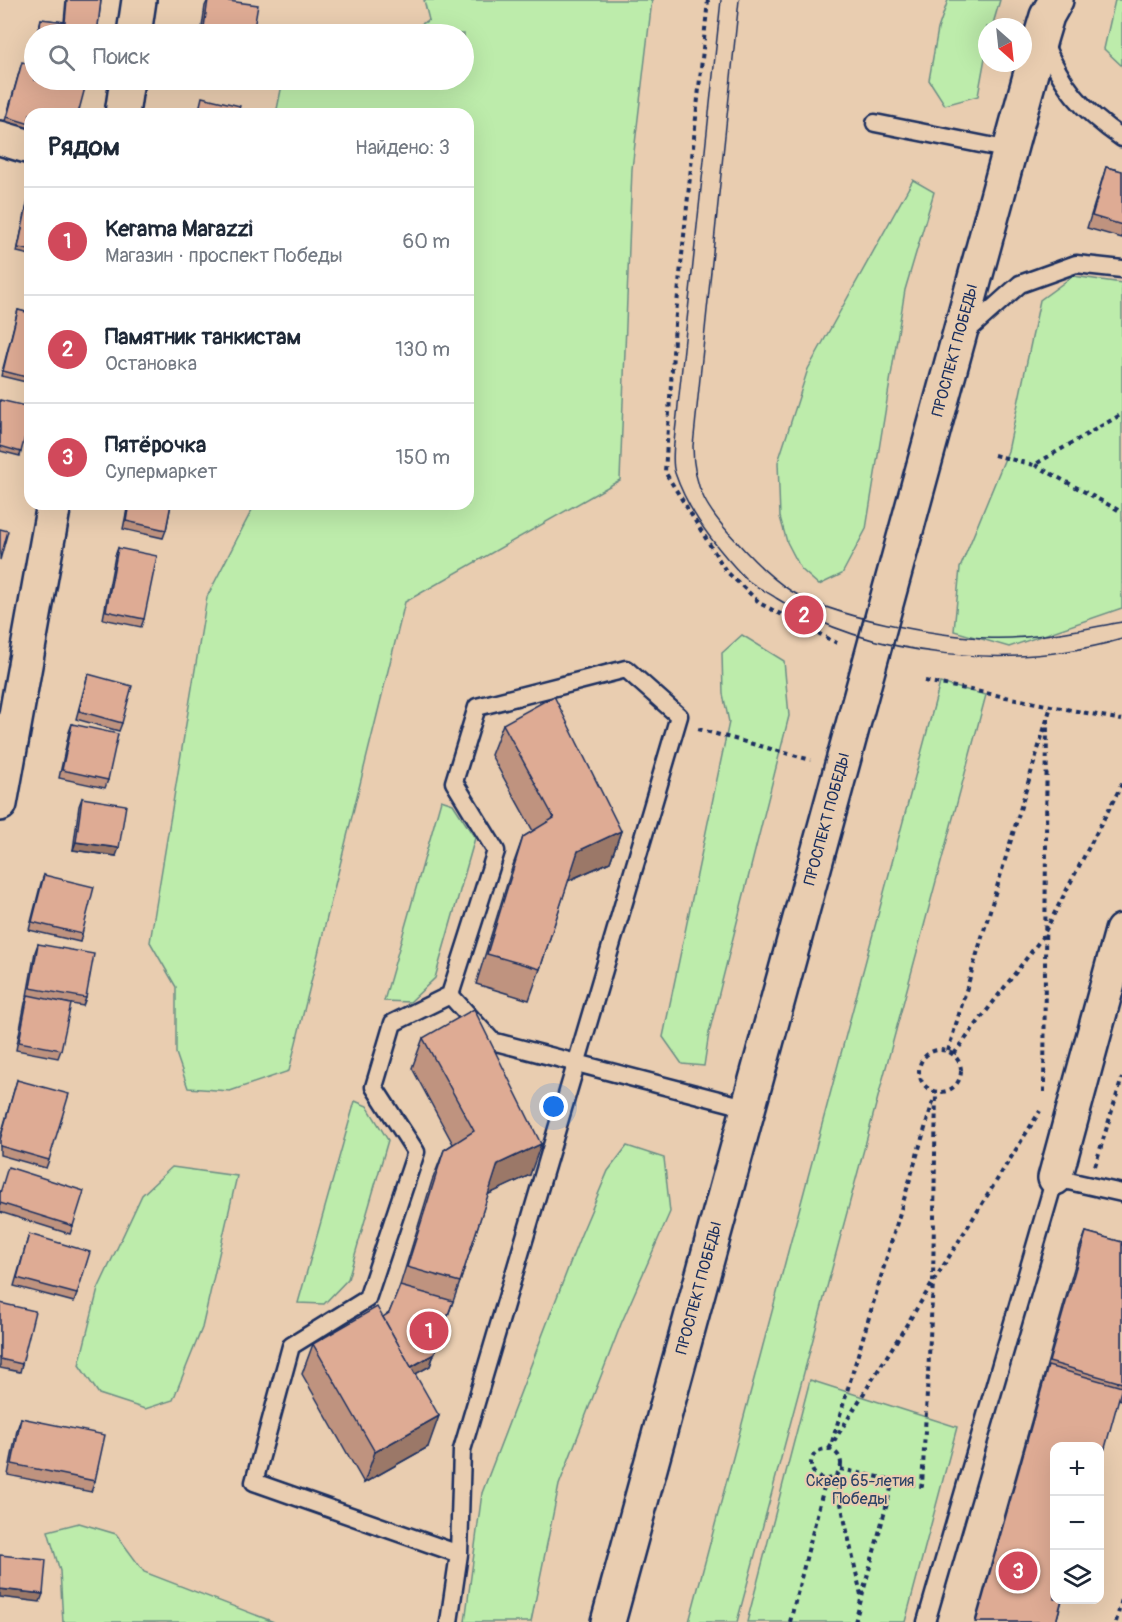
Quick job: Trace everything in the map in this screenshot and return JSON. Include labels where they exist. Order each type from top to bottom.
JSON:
[{"type":"main road","points":[[135,24],[139,0]]},
{"type":"main road","name":"ПРОСПЕКТ ПОБЕДЫ","points":[[608,1622],[1048,13]]},
{"type":"main road","points":[[123,108],[126,90]]},
{"type":"main road","points":[[0,138],[24,145]]},
{"type":"main road","points":[[0,804],[53,510]]},
{"type":"main road","points":[[1055,1178],[1122,932]]},
{"type":"lane","points":[[1048,13],[1055,68],[1072,97],[1122,138]]},
{"type":"lane","points":[[875,123],[1010,150]]},
{"type":"lane","points":[[959,338],[1020,284],[1076,264],[1122,269]]},
{"type":"lane","points":[[449,1622],[459,1554],[462,1450],[679,716],[626,669],[477,707],[454,782],[496,851],[450,995],[393,1023],[374,1087],[416,1152],[367,1299],[291,1346],[254,1482],[459,1554]]},
{"type":"lane","points":[[450,995],[492,1041],[749,1108]]},
{"type":"lane","points":[[926,1622],[1055,1178],[1122,1193]]},
{"type":"path","points":[[708,0],[675,324],[665,472],[726,571],[761,604],[837,643]]},
{"type":"path","points":[[1034,465],[1122,414]]},
{"type":"path","points":[[994,455],[1034,465],[1122,512]]},
{"type":"path","points":[[925,681],[1122,720]]},
{"type":"path","points":[[948,1051],[1051,706]]},
{"type":"path","points":[[830,1449],[1044,1103],[1047,719]]},
{"type":"path","points":[[677,723],[811,760]]},
{"type":"path","points":[[954,1054],[1044,933],[1122,784]]},
{"type":"path","points":[[934,1050],[954,1054],[961,1066],[960,1080],[950,1090],[929,1089],[920,1078],[920,1065],[923,1058],[934,1050]]},
{"type":"path","points":[[1089,1186],[1122,1078]]},
{"type":"path","points":[[840,1469],[922,1486],[933,1282],[936,1091]]},
{"type":"path","points":[[830,1449],[936,1091]]},
{"type":"path","points":[[821,1449],[830,1449],[837,1453],[841,1461],[840,1469],[835,1476],[826,1479],[818,1476],[812,1470],[811,1462],[814,1454],[821,1449]]},
{"type":"path","points":[[835,1476],[862,1598]]},
{"type":"path","points":[[790,1622],[826,1479]]},
{"type":"path","points":[[855,1622],[893,1481]]},
{"type":"path","points":[[1116,1622],[1122,1599]]},
{"type":"green space","points":[[424,0],[652,0],[632,169],[620,480],[405,602],[289,1071],[230,1091],[188,1088],[176,1053],[176,987],[150,942],[207,597],[252,510],[474,510],[474,108],[277,108],[281,90],[474,90],[474,24],[422,24],[429,20]]},
{"type":"green space","points":[[948,0],[1000,0],[995,18],[978,18],[978,72],[982,72],[978,96],[945,105],[929,80],[938,29]]},
{"type":"green space","points":[[1115,0],[1122,0],[1122,66],[1104,49]]},
{"type":"green space","points":[[913,180],[934,192],[905,290],[866,529],[842,574],[819,585],[801,569],[787,542],[780,517],[778,462],[808,369]]},
{"type":"green space","points":[[1073,276],[1122,283],[1122,608],[1009,647],[954,631],[960,568],[1008,451],[1040,300]]},
{"type":"green space","points":[[742,635],[784,661],[789,716],[709,1033],[704,1066],[682,1064],[663,1037],[729,722],[723,694],[722,653]]},
{"type":"green space","name":"Сквер 65-летия Победы","points":[[940,683],[986,695],[737,1622],[689,1622]]},
{"type":"green space","points":[[441,800],[453,804],[475,838],[435,978],[410,1002],[384,1001]]},
{"type":"green space","points":[[355,1101],[367,1106],[388,1140],[348,1279],[324,1304],[298,1303]]},
{"type":"green space","points":[[627,1146],[664,1158],[670,1212],[621,1324],[559,1485],[531,1622],[465,1622],[482,1493],[580,1237],[608,1171]]},
{"type":"green space","points":[[172,1167],[237,1176],[202,1328],[173,1400],[145,1409],[99,1394],[79,1365],[98,1289],[142,1195]]},
{"type":"green space","name":"Сквер 65-летия Победы","points":[[810,1380],[957,1427],[905,1622],[747,1622]]},
{"type":"green space","points":[[79,1523],[116,1534],[144,1572],[274,1622],[63,1622],[60,1571],[48,1531]]},
{"type":"building","points":[[67,0],[101,0],[98,24],[40,24],[41,19],[65,22]]},
{"type":"building","points":[[208,0],[258,5],[255,24],[204,24]]},
{"type":"building","points":[[22,62],[24,62],[24,90],[84,90],[80,108],[24,108],[24,122],[7,117]]},
{"type":"building","points":[[202,97],[240,106],[239,108],[199,108]]},
{"type":"building","points":[[1106,167],[1122,171],[1122,225],[1092,216]]},
{"type":"building","points":[[24,219],[24,249],[18,248]]},
{"type":"building","points":[[18,310],[24,312],[24,376],[3,371]]},
{"type":"building","points":[[0,400],[24,406],[24,440],[21,452],[0,446]]},
{"type":"building","points":[[128,510],[170,510],[166,530],[126,521]]},
{"type":"building","points":[[0,529],[8,531],[0,560]]},
{"type":"building","points":[[118,548],[157,556],[144,619],[106,611]]},
{"type":"building","points":[[88,674],[132,686],[122,723],[79,711]]},
{"type":"building","points":[[554,696],[621,831],[578,851],[540,969],[487,954],[523,837],[554,818],[503,724]]},
{"type":"building","points":[[72,724],[118,734],[108,780],[62,770]]},
{"type":"building","points":[[82,798],[126,805],[119,848],[76,842]]},
{"type":"building","points":[[44,875],[94,887],[82,934],[32,922]]},
{"type":"building","points":[[38,944],[94,954],[86,998],[30,988]]},
{"type":"building","points":[[28,995],[71,1004],[61,1050],[19,1042]]},
{"type":"building","points":[[474,1009],[541,1144],[498,1164],[460,1282],[407,1267],[444,1150],[474,1131],[423,1038]]},
{"type":"building","points":[[17,1080],[69,1094],[49,1160],[0,1146]]},
{"type":"building","points":[[8,1167],[84,1191],[73,1226],[0,1203],[0,1193]]},
{"type":"building","points":[[1086,1232],[1122,1242],[1122,1383],[1049,1362]]},
{"type":"building","points":[[29,1234],[90,1252],[77,1294],[17,1278]]},
{"type":"building","points":[[400,1286],[453,1301],[434,1354],[411,1367],[383,1317],[389,1313]]},
{"type":"building","points":[[0,1303],[35,1311],[22,1364],[0,1359]]},
{"type":"building","points":[[377,1307],[439,1416],[375,1452],[313,1344]]},
{"type":"building","points":[[1048,1366],[1122,1387],[1104,1452],[1104,1442],[1050,1442],[1050,1604],[1061,1604],[1056,1622],[976,1622]]},
{"type":"building","points":[[21,1418],[105,1435],[95,1481],[12,1464]]},
{"type":"building","points":[[0,1555],[46,1560],[43,1594],[0,1589]]},
{"type":"tram line","points":[[721,0],[673,450],[675,473],[695,515],[724,555],[748,581],[814,619],[855,635],[899,646],[944,653],[990,656],[1035,655],[1080,649],[1122,639]]},
{"type":"tram line","points":[[739,0],[693,446],[699,487],[710,509],[749,555],[784,586],[809,600],[858,617],[913,629],[986,638],[1037,636],[1122,622]]},
{"type":"place","name":"Памятник танкистам","points":[[804,615]]},
{"type":"place","name":"Kerama Marazzi","points":[[429,1331]]},
{"type":"place","name":"Пятёрочка","points":[[1018,1571]]}]
